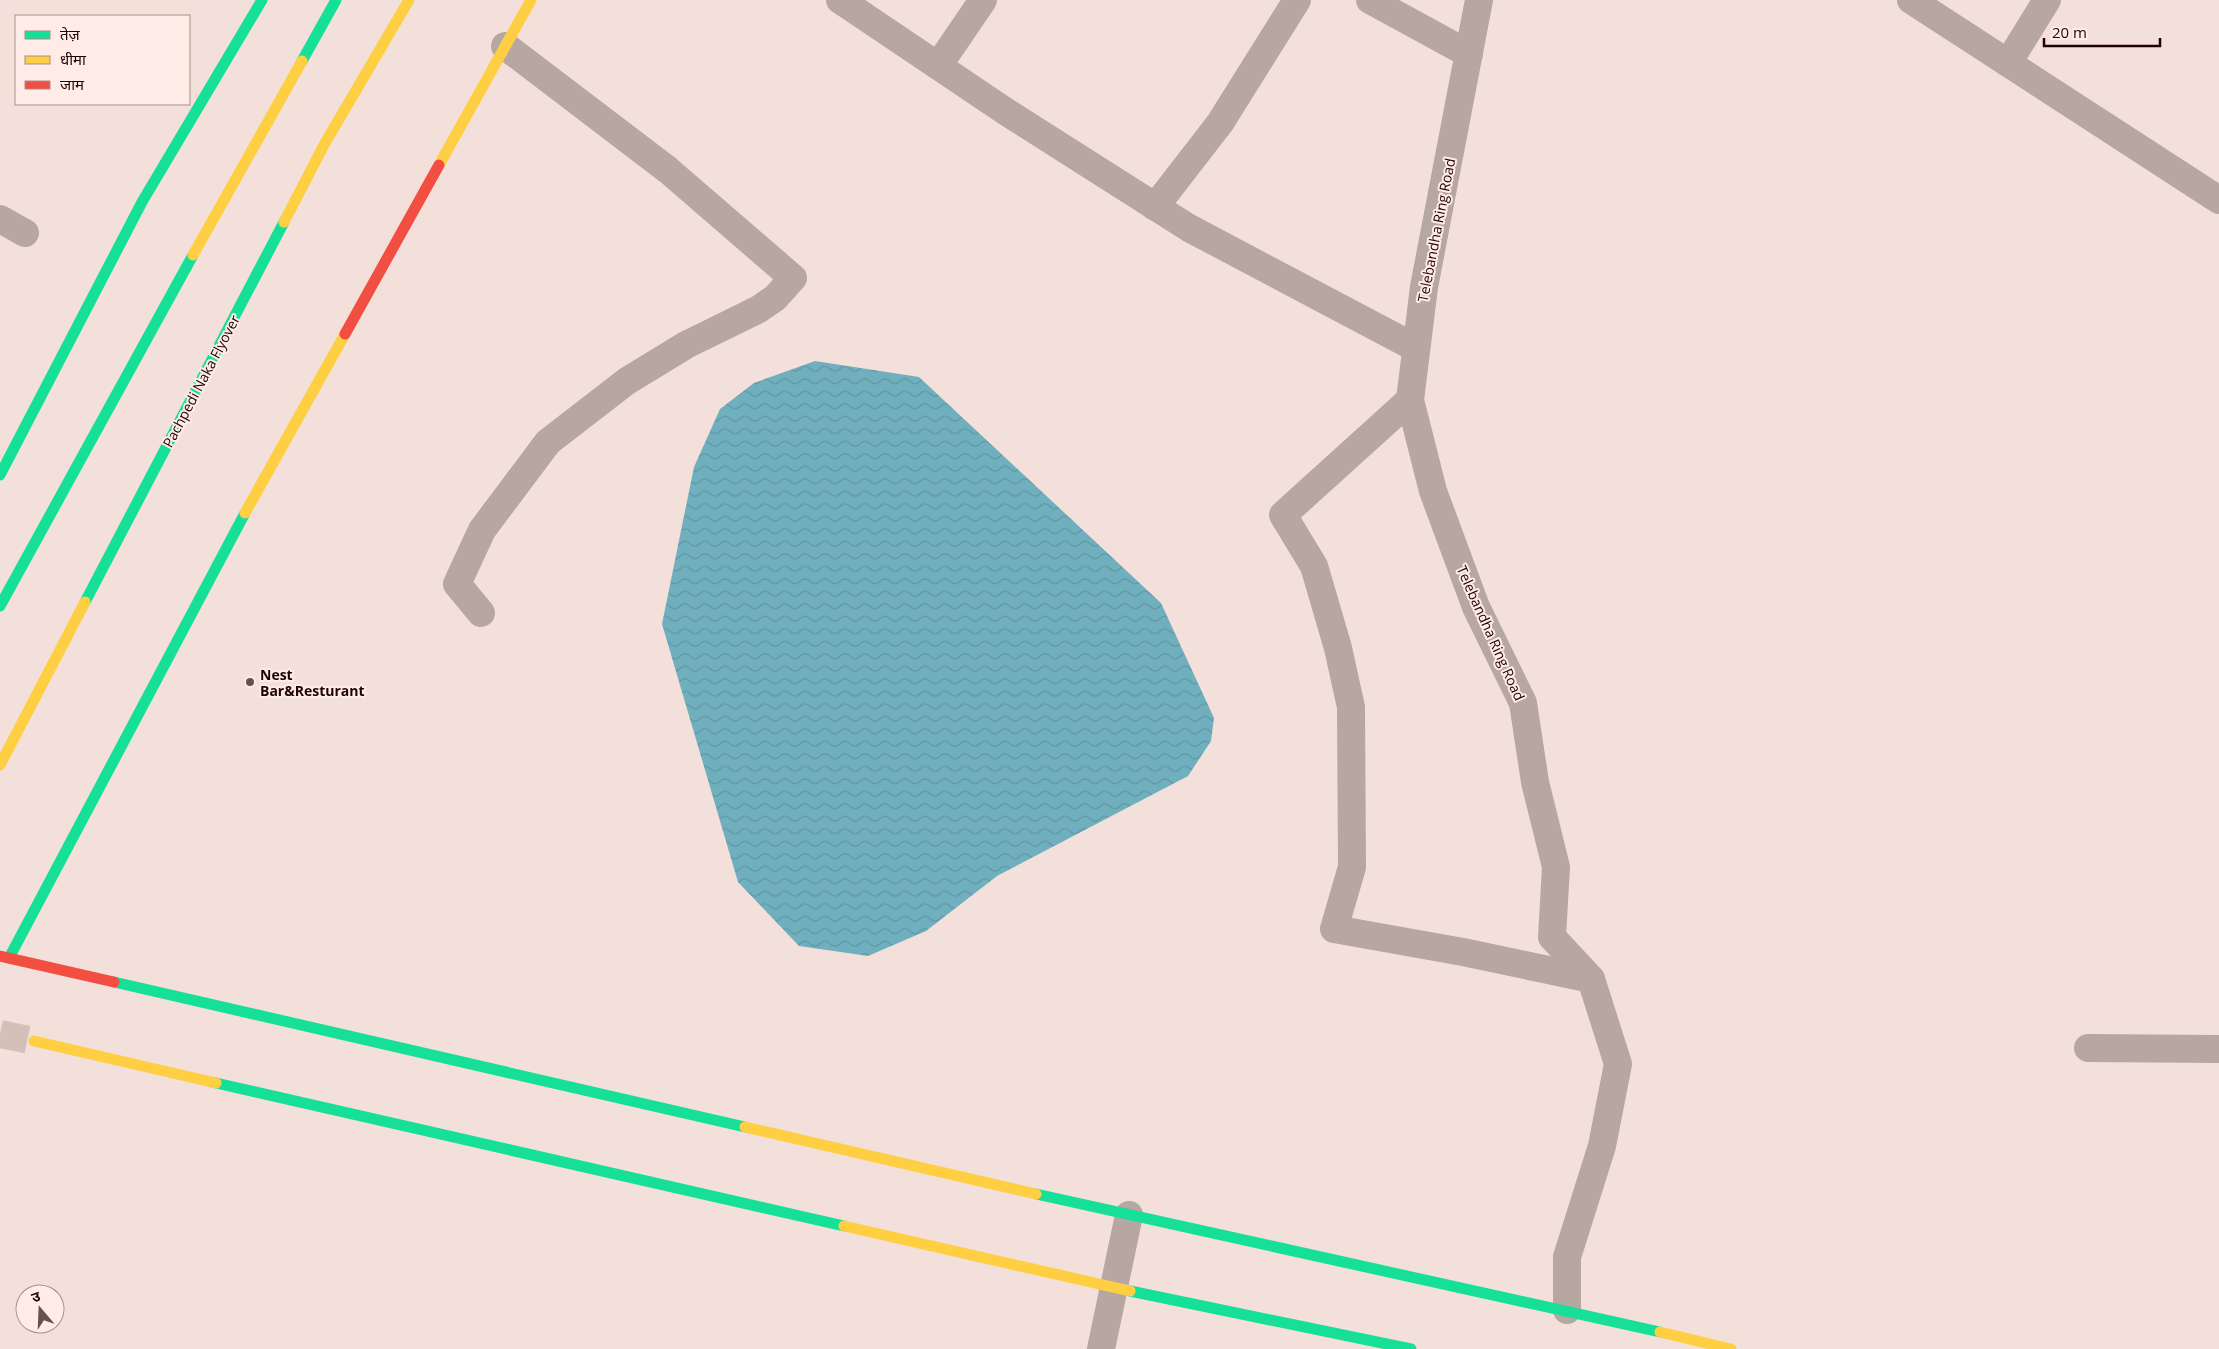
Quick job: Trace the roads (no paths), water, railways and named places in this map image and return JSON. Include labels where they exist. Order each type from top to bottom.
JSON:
[{"type":"main road","points":[[0,475],[142,202],[262,0]]},
{"type":"main road","points":[[0,606],[106,410],[336,0]]},
{"type":"main road","name":"Pachpedi Naka Flyover","points":[[0,765],[325,143],[409,0]]},
{"type":"main road","points":[[0,972],[5,957],[252,500],[531,0]]},
{"type":"main road","points":[[5,957],[1130,1215],[1567,1310],[1731,1349]]},
{"type":"main road","points":[[34,1041],[1115,1288],[1411,1349]]},
{"type":"street","points":[[840,0],[938,66],[1189,228],[1416,348]]},
{"type":"street","points":[[938,66],[983,0]]},
{"type":"street","points":[[1155,207],[1220,123],[1297,0]]},
{"type":"street","points":[[1370,0],[1469,54]]},
{"type":"street","name":"Telebandha Ring Road","points":[[1480,0],[1424,287],[1410,400],[1433,491],[1476,607],[1524,703],[1535,782],[1556,867],[1552,937],[1591,979],[1618,1064],[1602,1146],[1567,1257],[1567,1310]]},
{"type":"street","points":[[1911,0],[2219,200]]},
{"type":"street","points":[[2008,63],[2047,0]]},
{"type":"street","points":[[481,613],[457,584],[482,530],[548,442],[627,381],[686,344],[758,309],[775,298],[794,278],[668,170],[505,46]]},
{"type":"street","points":[[0,219],[25,233]]},
{"type":"street","points":[[1410,400],[1283,515],[1314,566],[1338,648],[1351,707],[1352,867],[1334,929],[1463,952],[1591,979]]},
{"type":"street","points":[[2088,1048],[2219,1049]]},
{"type":"street","points":[[1101,1349],[1130,1215]]},
{"type":"water","points":[[815,361],[919,377],[1161,603],[1214,718],[1211,741],[1188,776],[997,876],[926,931],[868,956],[799,946],[738,882],[662,624],[694,467],[720,409],[754,383]]},
{"type":"tunnel","points":[[0,1034],[34,1041]]},
{"type":"place","name":"Nest Bar&Resturant","points":[[250,682]]}]
